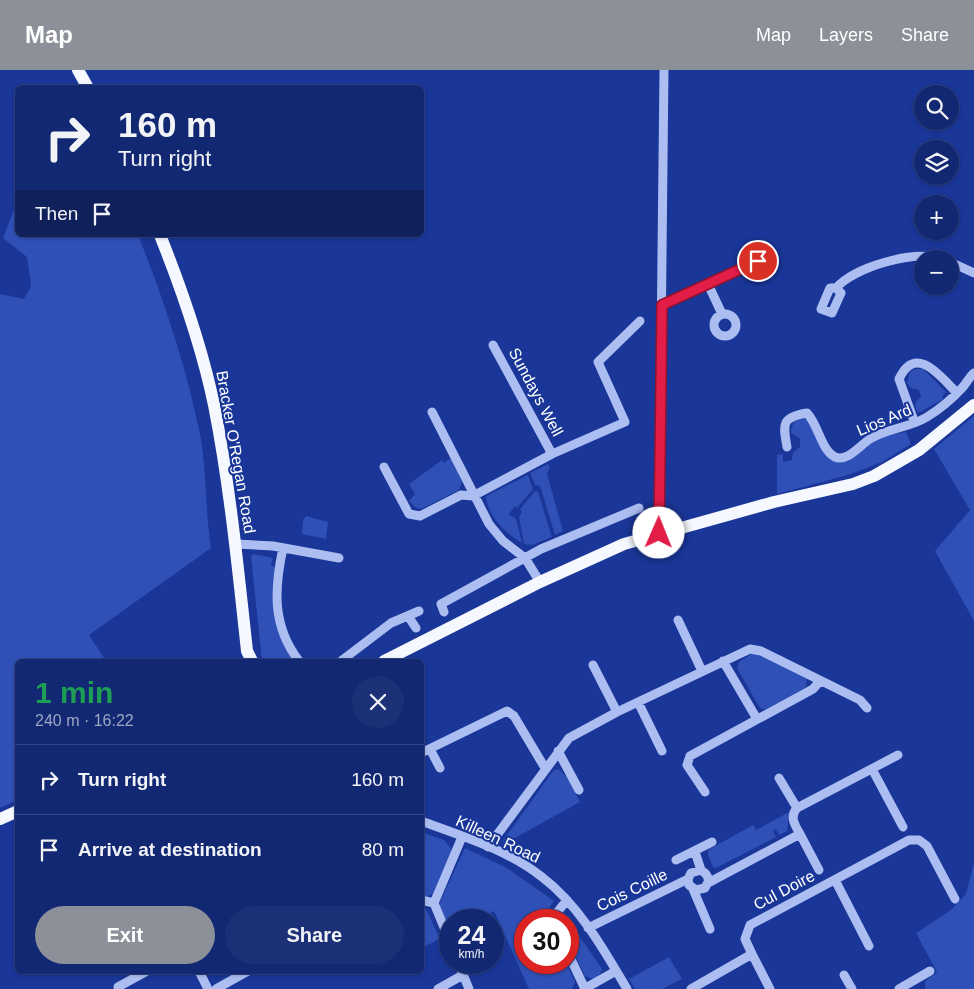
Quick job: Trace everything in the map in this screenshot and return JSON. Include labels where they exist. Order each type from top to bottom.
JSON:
[{"type":"main road","points":[[78,70],[86,85]]},
{"type":"main road","name":"Bracker O'Regan Road","points":[[161,237],[204,364],[214,405],[236,544],[248,658]]},
{"type":"main road","points":[[388,659],[540,582],[624,544],[659,533],[853,484],[874,476],[919,450],[974,405]]},
{"type":"main road","points":[[0,819],[15,812]]},
{"type":"street","points":[[659,533],[664,70]]},
{"type":"street","points":[[836,288],[843,279],[874,266],[904,259],[914,259]]},
{"type":"street","points":[[662,305],[761,260]]},
{"type":"street","points":[[959,266],[974,272]]},
{"type":"street","points":[[708,284],[722,314]]},
{"type":"street","name":"Sundays Well","points":[[384,467],[409,514],[420,516],[461,495],[473,496],[552,454],[624,422],[598,362],[640,321]]},
{"type":"street","name":"Sundays Well","points":[[493,344],[552,454]]},
{"type":"street","points":[[913,418],[909,398],[899,379],[908,365],[915,363],[930,366],[957,393]]},
{"type":"street","name":"Lios Ard","points":[[787,447],[784,427],[787,420],[794,415],[806,413],[814,420],[825,445],[833,456],[840,458],[848,457],[856,448],[872,438],[907,427],[927,417],[957,393],[974,373]]},
{"type":"street","points":[[432,412],[473,496],[494,531],[525,558],[540,582]]},
{"type":"street","points":[[444,612],[441,604],[540,549],[639,508]]},
{"type":"street","points":[[236,544],[283,548],[339,558]]},
{"type":"street","points":[[283,548],[276,594],[278,614],[284,634],[298,659]]},
{"type":"street","points":[[344,659],[391,623],[419,611]]},
{"type":"street","points":[[408,616],[416,628]]},
{"type":"street","points":[[678,620],[702,671]]},
{"type":"street","points":[[488,848],[545,768],[570,738],[617,712],[750,649],[761,650],[860,700],[867,708]]},
{"type":"street","points":[[723,661],[757,719]]},
{"type":"street","points":[[593,665],[617,712]]},
{"type":"street","points":[[705,792],[687,765],[688,758],[814,689],[820,681]]},
{"type":"street","points":[[638,702],[662,752]]},
{"type":"street","points":[[440,768],[426,751],[503,712],[509,711],[514,716],[545,768]]},
{"type":"street","points":[[558,751],[579,790]]},
{"type":"street","points":[[819,870],[792,821],[792,813],[797,808],[898,755]]},
{"type":"street","points":[[872,768],[903,827]]},
{"type":"street","points":[[779,778],[797,808]]},
{"type":"street","name":"Killeen Road","points":[[424,822],[488,848],[538,873],[567,900],[588,928],[627,989]]},
{"type":"street","points":[[701,870],[694,871],[688,879],[693,889],[702,890],[708,883],[800,834]]},
{"type":"street","points":[[439,915],[434,903],[462,837]]},
{"type":"street","name":"Cul Doire","points":[[770,989],[745,939],[750,925],[909,840],[919,840],[927,846],[955,899]]},
{"type":"street","name":"Cois Coille","points":[[676,860],[712,842]]},
{"type":"street","points":[[695,852],[701,870],[706,874],[708,883]]},
{"type":"street","name":"Cois Coille","points":[[588,928],[688,879]]},
{"type":"street","name":"Cul Doire","points":[[834,880],[869,946]]},
{"type":"street","name":"Cois Coille","points":[[693,889],[710,929]]},
{"type":"street","points":[[559,909],[567,900]]},
{"type":"street","points":[[424,901],[434,903]]},
{"type":"street","points":[[691,989],[752,954]]},
{"type":"street","points":[[578,974],[585,989],[616,971]]},
{"type":"street","points":[[899,989],[930,971]]},
{"type":"street","points":[[118,987],[142,974]]},
{"type":"street","points":[[200,974],[208,989]]},
{"type":"street","points":[[216,989],[243,974]]},
{"type":"street","points":[[438,989],[463,975],[469,989]]},
{"type":"street","points":[[844,975],[852,989]]},
{"type":"shaded area","points":[[15,207],[15,237],[139,237],[174,333],[200,434],[211,548],[89,635],[105,659],[15,659],[15,801],[0,808],[0,294],[24,299],[31,286],[27,257],[3,238]]},
{"type":"shaded area","points":[[915,369],[923,369],[947,393],[944,393],[942,400],[918,413],[915,404],[921,397],[919,390],[911,388],[907,383],[910,372]]},
{"type":"shaded area","points":[[806,416],[837,461],[883,436],[906,432],[911,444],[882,462],[848,475],[777,494],[777,455],[783,454],[783,462],[792,460],[793,452],[800,447],[800,439],[791,433],[792,426],[799,418]]},
{"type":"shaded area","points":[[974,416],[974,621],[935,551],[970,510],[934,449]]},
{"type":"shaded area","points":[[451,458],[462,482],[459,490],[421,509],[415,507],[409,501],[415,494],[409,484],[442,460],[444,463]]},
{"type":"shaded area","points":[[548,464],[550,468],[547,474],[563,531],[555,535],[540,486],[535,485],[530,473]]},
{"type":"shaded area","points":[[528,475],[533,489],[517,508],[515,506],[509,514],[516,519],[522,543],[510,535],[498,523],[490,510],[486,496]]},
{"type":"shaded area","points":[[535,491],[538,492],[552,537],[532,545],[524,544],[519,517],[522,512],[520,509]]},
{"type":"shaded area","points":[[306,516],[328,522],[326,539],[302,534],[303,521]]},
{"type":"shaded area","points":[[253,554],[273,558],[271,565],[275,567],[272,592],[275,616],[282,639],[293,659],[262,659],[251,556]]},
{"type":"shaded area","points":[[753,653],[760,654],[807,678],[806,687],[766,710],[760,708],[737,668],[739,662]]},
{"type":"shaded area","points":[[558,769],[568,778],[580,802],[504,844],[503,841],[553,771]]},
{"type":"shaded area","points":[[789,812],[787,831],[779,835],[776,829],[773,831],[776,837],[716,868],[713,867],[708,850],[753,825],[756,830]]},
{"type":"shaded area","points":[[424,833],[444,840],[452,850],[433,893],[427,897],[424,896]]},
{"type":"shaded area","points":[[465,848],[507,868],[554,901],[549,909],[514,909],[514,956],[504,933],[504,909],[439,909],[440,902]]},
{"type":"shaded area","points":[[974,863],[974,989],[925,989],[925,981],[937,972],[916,933],[951,910],[966,894]]},
{"type":"shaded area","points":[[424,909],[426,909],[439,939],[424,947]]},
{"type":"shaded area","points":[[579,935],[602,969],[600,974],[594,979],[585,976],[579,964]]},
{"type":"shaded area","points":[[669,957],[682,979],[662,989],[635,989],[629,979]]},
{"type":"shaded area","points":[[522,974],[571,974],[575,982],[572,989],[529,989]]},
{"type":"route","points":[[659,533],[662,305],[758,261]]}]
